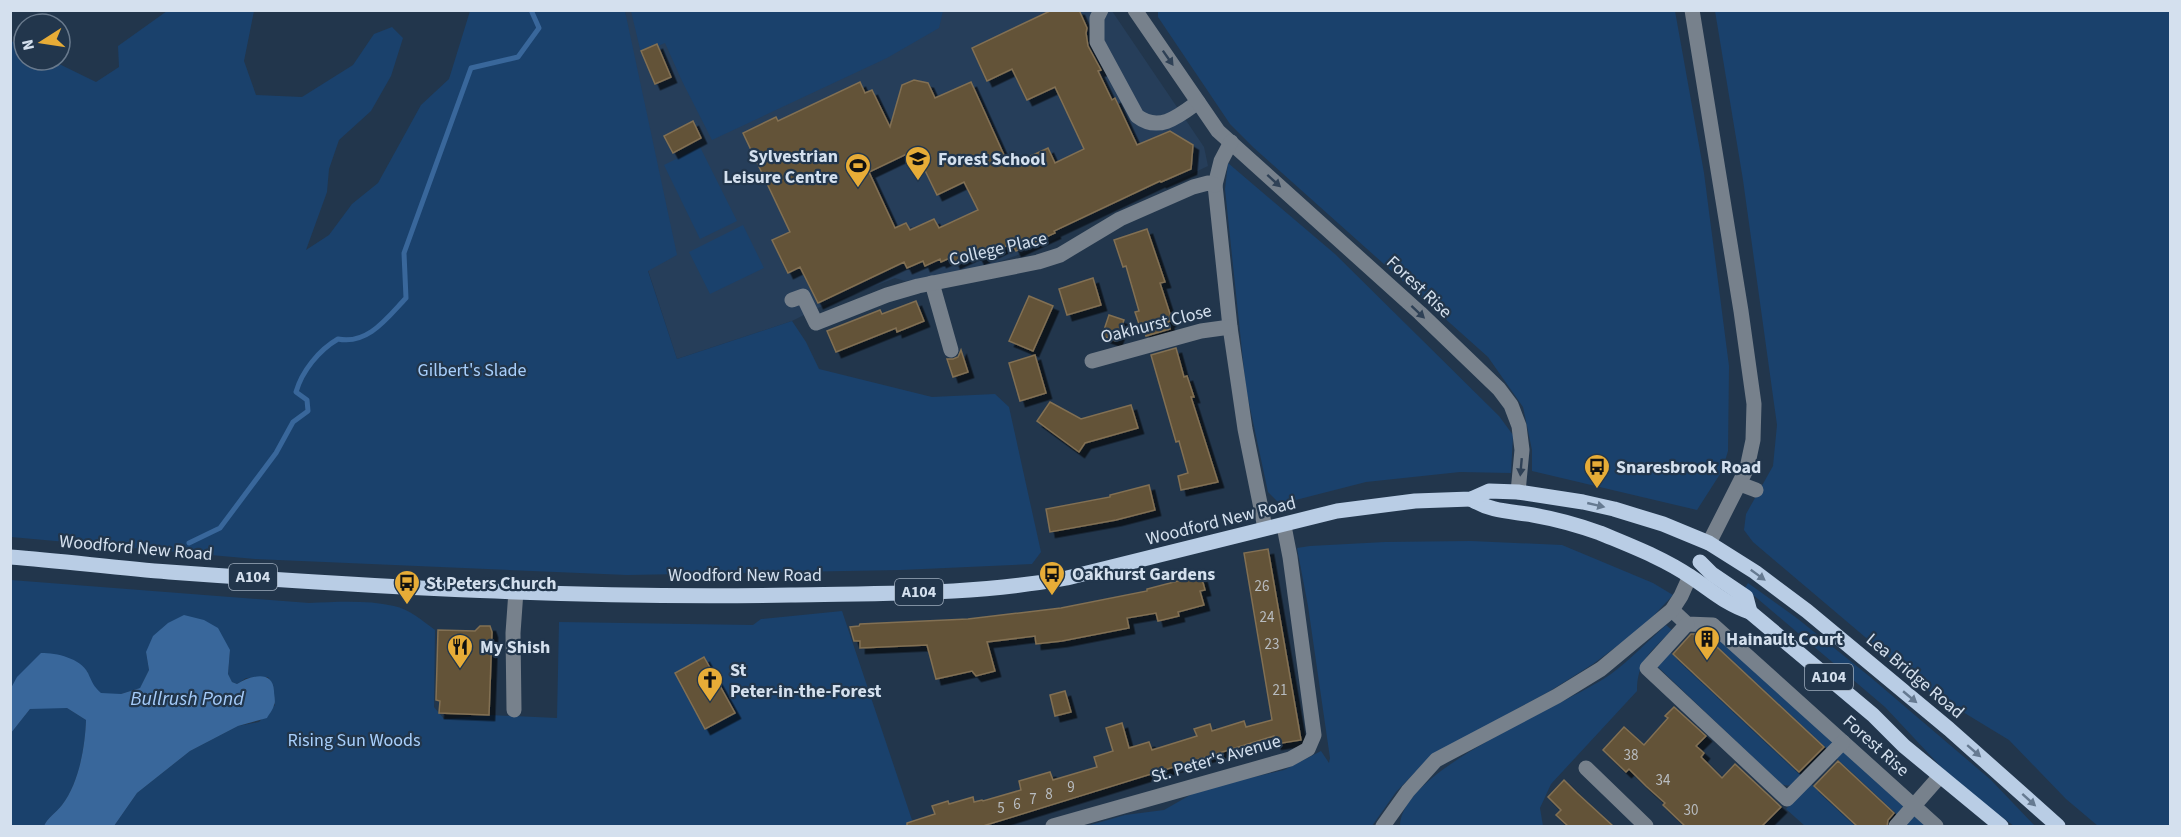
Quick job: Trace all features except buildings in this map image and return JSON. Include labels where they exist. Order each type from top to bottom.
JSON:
[{"type":"main road","name":"Woodford New Road","points":[[10,557],[177,573],[516,591],[734,596],[928,592],[1012,586],[1067,578],[1337,512],[1415,501],[1472,499],[1489,491],[1518,492],[1614,509],[1663,524],[1709,543]]},
{"type":"main road","name":"Woodford New Road","points":[[1472,499],[1486,508],[1576,525],[1656,557],[1690,576]]},
{"type":"main road","points":[[1690,576],[1709,543]]},
{"type":"main road","name":"Lea Bridge Road","points":[[1709,543],[1807,611],[1949,729],[2058,826]]},
{"type":"main road","name":"A104","points":[[1700,562],[1712,574],[1746,597],[1750,612]]},
{"type":"main road","name":"A104","points":[[1690,576],[1734,607],[1750,612],[1873,715],[1904,746],[2001,826]]},
{"type":"street","points":[[1101,10],[1097,18],[1097,42],[1137,116],[1145,122],[1156,124],[1169,121],[1198,102]]},
{"type":"street","points":[[1135,10],[1218,131],[1231,142],[1221,161],[1215,185],[1230,327],[1245,429],[1265,528]]},
{"type":"street","points":[[1692,10],[1754,404],[1753,440],[1747,468],[1709,543]]},
{"type":"street","name":"Forest Rise","points":[[1231,142],[1499,389],[1511,405],[1519,426],[1522,450],[1518,492]]},
{"type":"street","name":"College Place","points":[[792,300],[803,296],[816,323],[887,295],[932,283],[1038,262],[1060,255],[1120,219],[1193,187],[1208,183],[1215,185]]},
{"type":"street","points":[[932,283],[951,350]]},
{"type":"street","name":"Oakhurst Close","points":[[1092,361],[1201,331],[1230,327]]},
{"type":"street","points":[[1740,484],[1756,490]]},
{"type":"street","name":"St. Peter's Avenue","points":[[1053,826],[1290,759],[1308,749],[1314,735],[1284,526]]},
{"type":"street","points":[[1383,826],[1408,791],[1436,760],[1557,696],[1601,669],[1672,610],[1690,576]]},
{"type":"street","points":[[514,710],[513,633],[516,591]]},
{"type":"street","points":[[1672,610],[1688,624],[1647,668],[1787,799],[1843,742]]},
{"type":"street","name":"Forest Rise","points":[[1688,624],[1713,625],[1936,826]]},
{"type":"street","points":[[1586,768],[1646,826]]},
{"type":"street","points":[[1896,826],[1940,776]]},
{"type":"shaded area","name":"Forest School","points":[[625,11],[1112,11],[1204,147],[1208,166],[1032,250],[972,271],[905,281],[895,278],[818,308],[792,321],[677,359],[648,270]]},
{"type":"green space","name":"Gilbert's Slade","points":[[167,11],[254,11],[244,61],[256,95],[302,97],[353,65],[374,34],[392,27],[403,38],[391,76],[371,111],[339,140],[329,169],[327,192],[306,250],[329,235],[352,204],[378,183],[421,105],[449,79],[470,11],[625,11],[677,255],[648,271],[677,359],[792,321],[806,342],[819,369],[932,397],[995,394],[1009,407],[1041,552],[1032,564],[901,570],[627,575],[255,559],[11,537],[11,41],[12,72],[72,70],[96,82],[119,67],[118,46]]},
{"type":"green space","points":[[631,11],[943,11],[939,28],[887,58],[712,140],[665,43],[641,53]]},
{"type":"green space","points":[[1158,11],[1675,11],[1704,173],[1729,366],[1728,451],[1722,471],[1697,510],[1532,471],[1532,450],[1523,407],[1488,357],[1230,124],[1158,17]]},
{"type":"green space","points":[[1715,11],[2170,11],[2170,826],[2098,826],[2066,799],[2009,740],[1930,692],[1753,542],[1744,530],[1746,514],[1773,466],[1777,425],[1743,180]]},
{"type":"green space","points":[[700,147],[737,221],[700,239],[664,165]]},
{"type":"green space","points":[[1228,163],[1335,254],[1499,416],[1513,435],[1511,473],[1460,472],[1366,482],[1280,504],[1268,492],[1246,389],[1225,189]]},
{"type":"green space","points":[[743,225],[764,268],[710,294],[689,252]]},
{"type":"green space","points":[[1471,541],[1562,545],[1653,583],[1673,595],[1644,626],[1593,664],[1550,691],[1431,756],[1396,792],[1372,826],[1087,826],[1125,815],[1164,810],[1199,790],[1284,770],[1321,751],[1329,763],[1308,606],[1297,548],[1385,542]]},
{"type":"green space","name":"Rising Sun Woods","points":[[11,580],[309,603],[373,603],[400,608],[435,630],[434,707],[444,719],[489,715],[557,718],[559,622],[753,625],[761,619],[842,611],[914,826],[114,826],[137,793],[190,751],[238,726],[259,722],[275,705],[273,685],[268,677],[246,678],[237,684],[232,682],[228,674],[230,650],[146,652],[149,670],[140,688],[121,694],[100,694],[92,686],[87,671],[11,687]]},
{"type":"green space","points":[[1748,583],[1798,619],[1869,676],[1991,780],[2035,826],[2014,826],[1943,769],[1885,707],[1745,588]]},
{"type":"green space","points":[[1666,625],[1672,630],[1647,657],[1640,671],[1637,691],[1551,784],[1540,808],[1543,826],[1400,826],[1408,804],[1427,782],[1489,740],[1611,674]]},
{"type":"green space","points":[[1713,625],[1936,826],[1909,826],[1694,626]]},
{"type":"green space","points":[[1670,652],[1805,778],[1794,785],[1781,784],[1657,666]]},
{"type":"green space","points":[[67,708],[86,720],[77,776],[68,796],[44,826],[11,826],[11,733],[30,709]]},
{"type":"green space","points":[[1810,783],[1857,826],[1805,826],[1786,809]]},
{"type":"water","name":"Bullrush Pond","points":[[184,615],[204,620],[218,628],[230,650],[228,674],[232,682],[237,684],[260,676],[270,680],[274,691],[273,709],[267,718],[238,726],[190,751],[137,793],[114,826],[44,826],[68,796],[77,776],[86,720],[67,708],[30,709],[11,733],[11,688],[17,677],[41,653],[47,653],[68,657],[80,664],[101,693],[121,694],[140,688],[149,670],[146,652],[153,636],[168,623]]},
{"type":"waterway","points":[[189,543],[220,528],[276,453],[293,422],[308,411],[307,400],[296,392],[302,376],[318,355],[338,339],[349,340],[368,334],[406,298],[404,253],[471,68],[518,57],[539,28],[531,10]]},
{"type":"place","name":"Forest School","points":[[918,182]]},
{"type":"place","name":"Sylvestrian Leisure Centre","points":[[858,189]]},
{"type":"place","name":"Snaresbrook Road","points":[[1597,490]]},
{"type":"place","name":"Oakhurst Gardens","points":[[1052,597]]},
{"type":"place","name":"St Peters Church","points":[[407,606]]},
{"type":"place","name":"Hainault Court","points":[[1707,662]]},
{"type":"place","name":"My Shish","points":[[460,670]]},
{"type":"place","name":"St Peter-in-the-Forest","points":[[710,703]]}]
